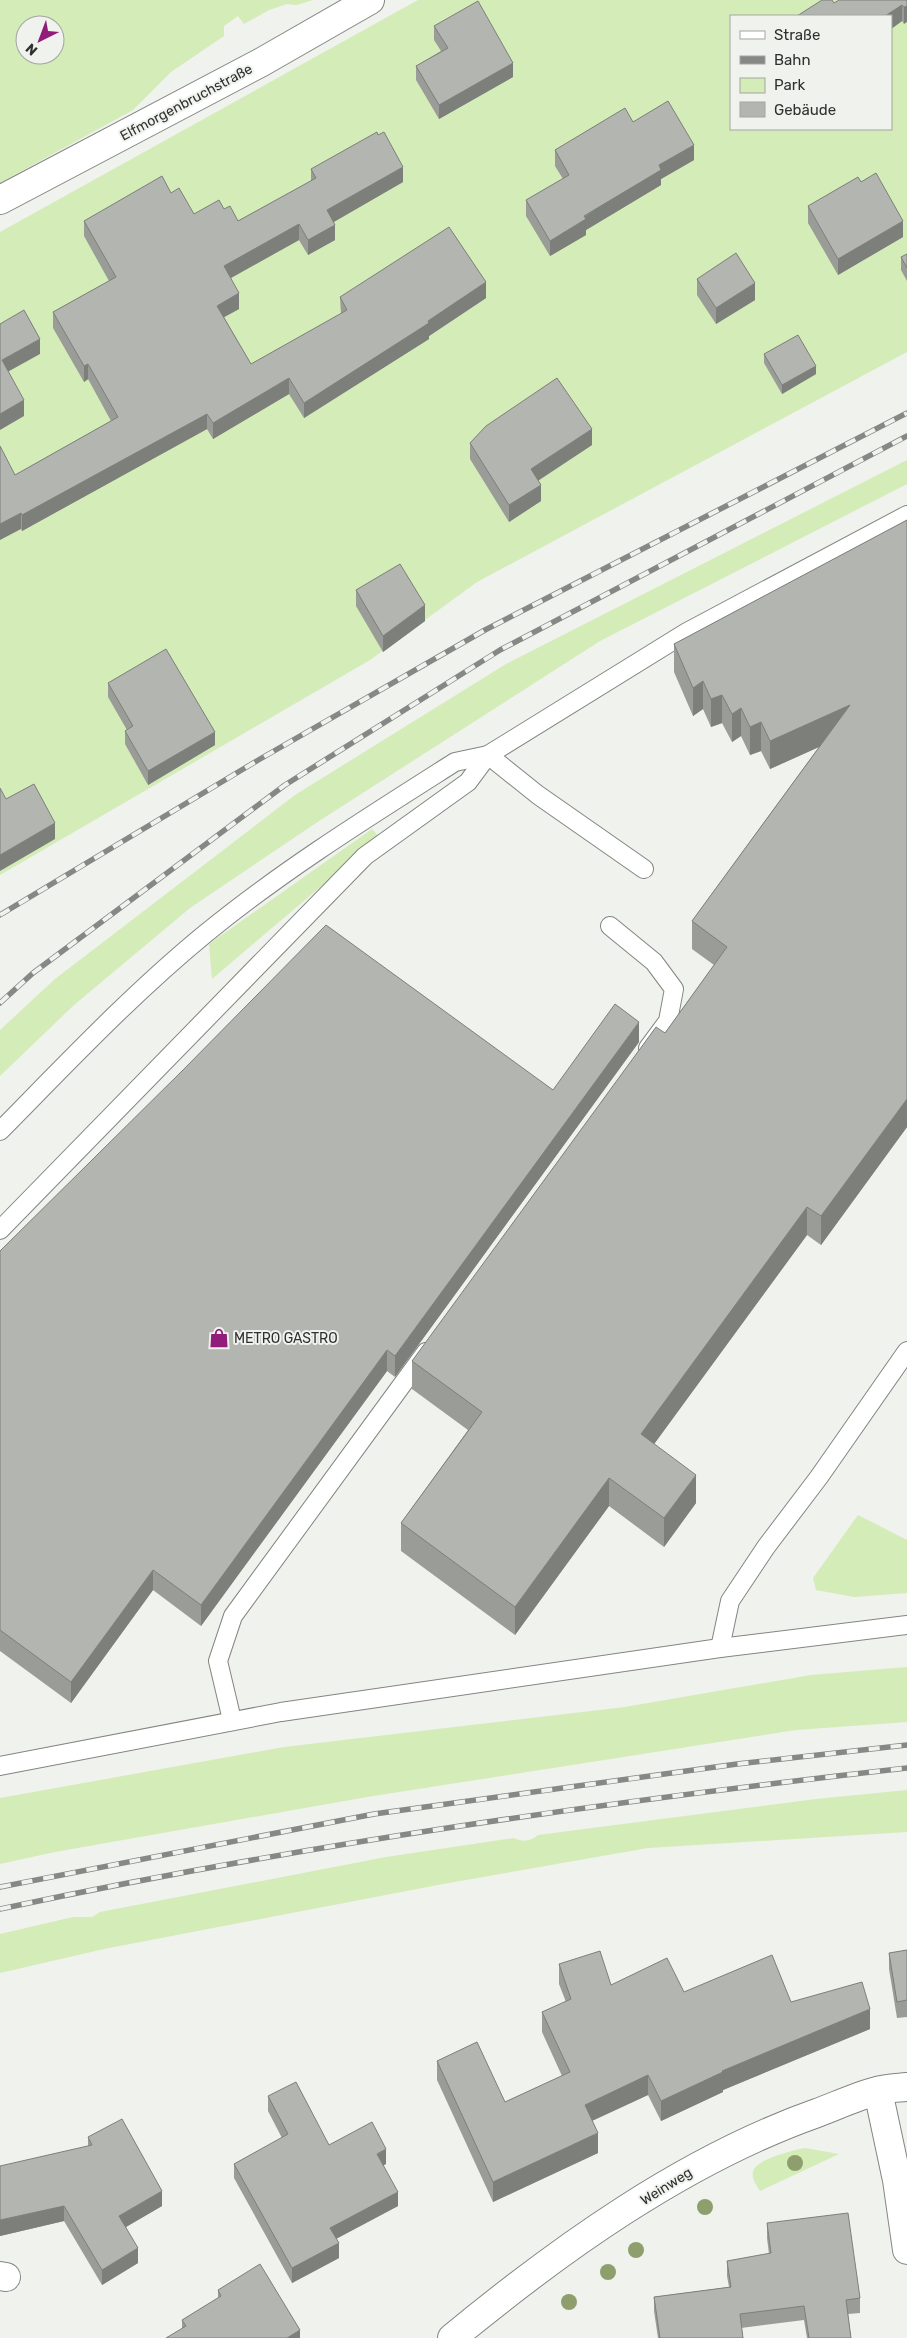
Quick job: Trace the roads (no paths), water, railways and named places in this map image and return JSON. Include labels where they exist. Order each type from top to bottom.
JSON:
[{"type":"street","name":"Elfmorgenbruchstraße","points":[[0,200],[260,63],[370,0]]},
{"type":"street","name":"Weinweg","points":[[452,2338],[504,2296],[673,2179],[715,2156],[779,2126],[878,2091],[907,2087]]},
{"type":"street","points":[[878,2091],[898,2180],[907,2250]]},
{"type":"lane","points":[[0,1131],[113,1017],[204,935],[266,886],[455,762],[488,755],[687,632],[907,515]]},
{"type":"lane","points":[[488,755],[538,795],[644,869]]},
{"type":"lane","points":[[0,1230],[365,856],[468,782],[488,755]]},
{"type":"lane","points":[[610,926],[654,962],[674,989],[668,1021],[639,1061]]},
{"type":"lane","points":[[232,1720],[218,1661],[233,1616],[434,1341]]},
{"type":"lane","points":[[720,1648],[730,1601],[766,1547],[819,1477],[907,1351]]},
{"type":"lane","points":[[0,1766],[232,1720],[720,1648],[907,1625]]},
{"type":"railway","points":[[0,915],[260,759],[485,630],[907,413]]},
{"type":"railway","points":[[0,1003],[33,973],[285,785],[500,650],[907,436]]},
{"type":"railway","points":[[0,1887],[374,1814],[737,1764],[907,1745]]},
{"type":"railway","points":[[0,1909],[226,1865],[452,1827],[679,1795],[907,1768]]},
{"type":"place","name":"METRO GASTRO","points":[[219,1338]]}]
